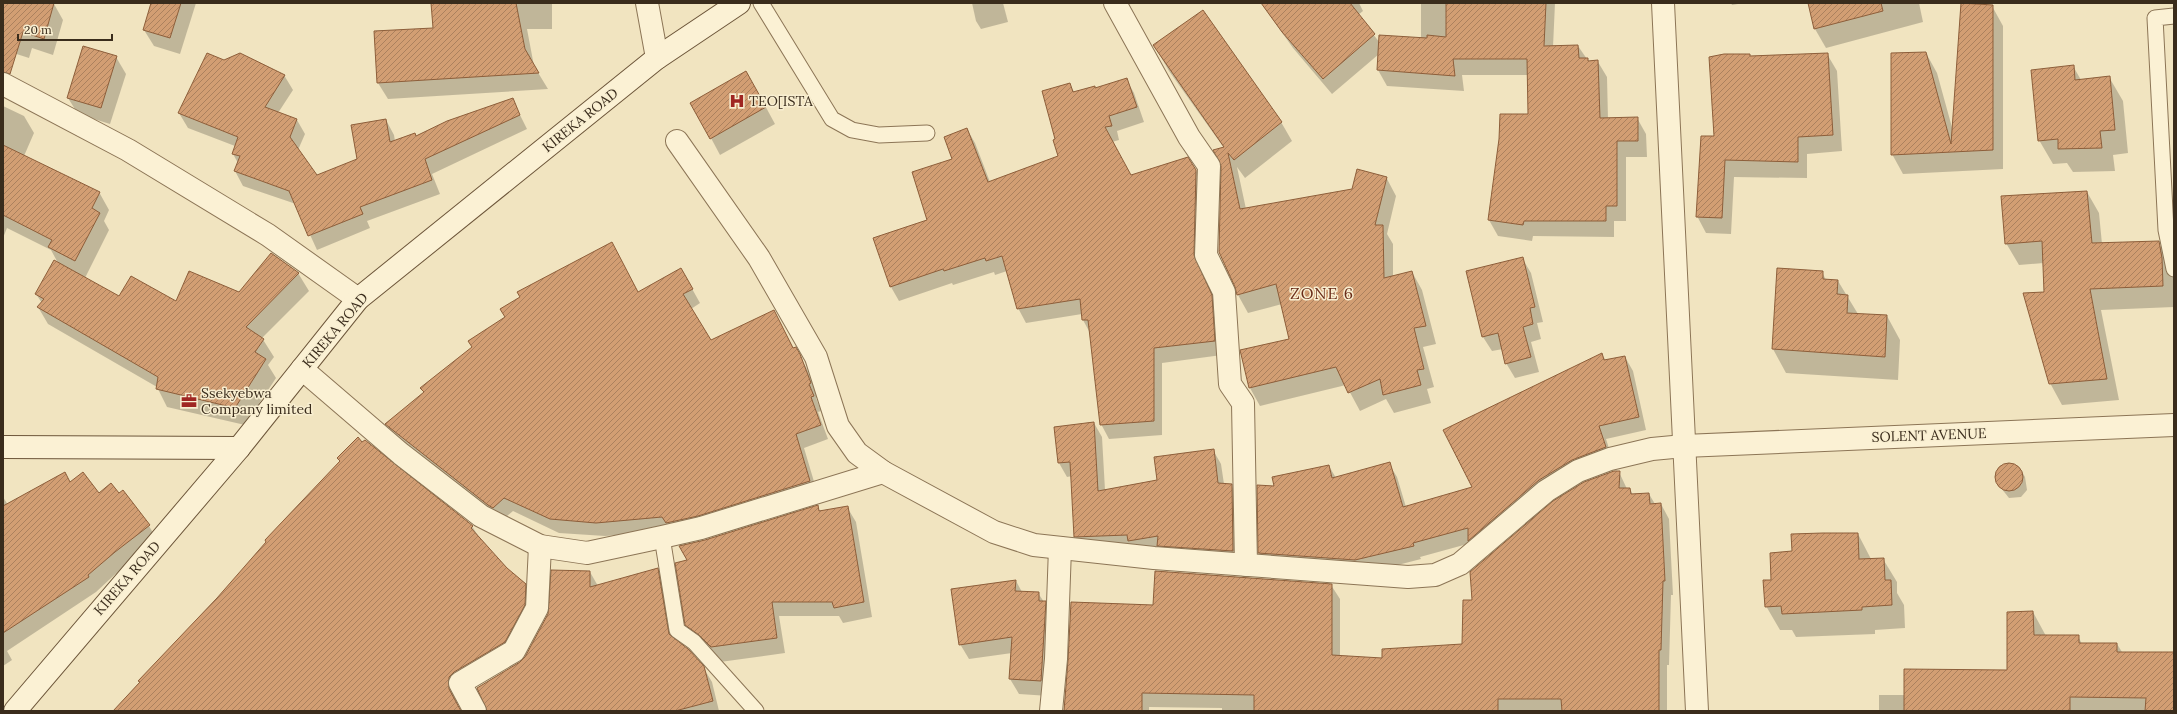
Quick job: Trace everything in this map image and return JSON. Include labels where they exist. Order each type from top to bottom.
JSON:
[{"type":"street","points":[[647,3],[657,58]]},
{"type":"street","name":"KIREKA ROAD","points":[[15,711],[239,448],[358,300],[657,58],[739,3]]},
{"type":"street","points":[[1115,3],[1190,137],[1209,166],[1206,255],[1224,292],[1230,384],[1243,403],[1246,564]]},
{"type":"street","points":[[1663,3],[1697,711]]},
{"type":"street","points":[[3,84],[128,150],[268,235],[358,300]]},
{"type":"street","name":"SOLENT AVENUE","points":[[677,141],[759,258],[816,357],[838,426],[857,453],[883,472],[994,532],[1034,545],[1408,577],[1435,576],[1460,564],[1546,491],[1578,471],[1610,459],[1652,450],[1684,446],[2174,425]]},
{"type":"street","points":[[302,369],[400,454],[481,516],[540,546],[587,553],[662,537],[701,528],[883,472]]},
{"type":"street","points":[[3,447],[239,448]]},
{"type":"street","points":[[475,711],[460,683],[514,651],[537,608],[540,546]]},
{"type":"street","points":[[1051,711],[1056,659],[1060,548]]},
{"type":"lane","points":[[761,3],[832,119],[852,130],[879,136],[927,133]]},
{"type":"lane","points":[[2174,16],[2154,18],[2166,230],[2174,269]]},
{"type":"lane","points":[[662,537],[677,630],[694,642],[756,711]]},
{"type":"building","points":[[3,3],[54,3],[44,39],[23,32],[10,74],[3,72]]},
{"type":"building","points":[[151,3],[181,3],[170,38],[143,30]]},
{"type":"building","points":[[431,3],[516,3],[525,49],[539,73],[377,83],[374,31],[433,28]]},
{"type":"building","points":[[1261,3],[1350,3],[1375,34],[1323,79],[1282,32]]},
{"type":"building","points":[[1446,3],[1546,3],[1544,46],[1578,45],[1579,58],[1588,58],[1588,61],[1598,60],[1600,118],[1638,117],[1638,141],[1617,141],[1617,206],[1606,206],[1606,221],[1524,221],[1523,225],[1488,220],[1499,139],[1500,114],[1528,114],[1527,59],[1453,59],[1455,76],[1377,70],[1379,35],[1427,38],[1427,35],[1446,37]]},
{"type":"building","points":[[1808,3],[1881,3],[1883,11],[1814,29]]},
{"type":"building","points":[[1961,3],[1993,5],[1993,150],[1891,155],[1891,53],[1926,52],[1951,144]]},
{"type":"building","points":[[1203,10],[1282,122],[1234,160],[1228,153],[1240,209],[1352,189],[1357,169],[1387,177],[1375,225],[1383,225],[1384,278],[1412,271],[1426,326],[1414,328],[1424,369],[1417,370],[1421,385],[1383,395],[1380,379],[1348,393],[1336,367],[1249,388],[1240,350],[1289,339],[1276,284],[1237,295],[1235,287],[1219,252],[1221,166],[1213,150],[1224,147],[1153,45]]},
{"type":"building","points":[[83,46],[117,56],[101,108],[67,98]]},
{"type":"building","points":[[207,53],[224,60],[240,53],[285,75],[265,107],[297,119],[290,137],[317,175],[357,159],[351,125],[386,119],[390,142],[415,133],[416,136],[447,121],[513,98],[520,115],[425,159],[432,180],[360,207],[363,214],[308,236],[289,191],[234,171],[240,156],[232,154],[238,137],[178,113]]},
{"type":"building","points":[[1828,53],[1833,135],[1798,137],[1798,162],[1725,160],[1722,218],[1696,217],[1701,136],[1714,136],[1709,57],[1724,54],[1750,54],[1750,56]]},
{"type":"building","points":[[2074,65],[2075,80],[2110,76],[2115,130],[2100,131],[2102,148],[2058,149],[2058,139],[2038,141],[2031,70]]},
{"type":"building","points":[[746,71],[766,107],[710,139],[690,103]]},
{"type":"building","points":[[1127,78],[1137,107],[1109,116],[1112,126],[1105,127],[1131,175],[1188,157],[1196,170],[1194,255],[1212,295],[1215,341],[1154,348],[1154,421],[1100,425],[1088,320],[1082,320],[1080,299],[1017,309],[1002,256],[986,261],[985,258],[944,271],[943,269],[890,287],[873,238],[927,220],[912,172],[952,159],[944,137],[967,128],[988,182],[1058,156],[1042,91],[1070,83],[1073,92],[1095,86],[1095,88]]},
{"type":"building","points":[[3,145],[100,192],[92,208],[100,213],[75,261],[48,247],[52,240],[3,215]]},
{"type":"building","points":[[2087,191],[2092,243],[2159,241],[2162,258],[2163,286],[2090,289],[2107,379],[2049,384],[2023,293],[2044,292],[2042,241],[2005,244],[2001,196]]},
{"type":"building","points":[[612,242],[638,292],[681,268],[693,289],[683,294],[711,340],[774,310],[793,348],[796,347],[800,354],[811,383],[809,384],[814,396],[811,397],[821,425],[796,434],[810,481],[698,516],[666,523],[662,517],[596,523],[550,519],[504,498],[493,508],[385,424],[424,392],[420,388],[472,347],[468,341],[505,317],[500,309],[520,297],[517,292]]},
{"type":"building","points":[[271,253],[299,273],[246,327],[264,339],[255,352],[266,359],[235,408],[156,389],[158,377],[37,307],[44,299],[35,294],[54,260],[119,296],[131,276],[176,301],[189,271],[239,292]]},
{"type":"building","points":[[1523,257],[1535,307],[1530,308],[1533,324],[1523,327],[1531,357],[1505,364],[1498,333],[1482,337],[1466,271]]},
{"type":"building","points":[[1777,268],[1823,271],[1823,279],[1838,280],[1837,294],[1848,295],[1847,313],[1887,315],[1885,357],[1772,349]]},
{"type":"building","points":[[1602,353],[1604,360],[1625,356],[1639,417],[1599,426],[1606,447],[1572,460],[1539,480],[1468,541],[1468,528],[1413,543],[1414,546],[1355,560],[1258,553],[1257,485],[1274,486],[1272,477],[1329,465],[1332,478],[1390,462],[1403,507],[1472,487],[1443,430]]},
{"type":"building","points":[[1094,422],[1098,491],[1157,480],[1154,457],[1214,449],[1218,483],[1232,484],[1233,551],[1157,546],[1158,536],[1128,541],[1127,535],[1074,537],[1070,462],[1058,463],[1054,427]]},
{"type":"building","points":[[358,437],[362,442],[365,440],[473,526],[471,528],[507,568],[526,584],[525,605],[505,642],[454,672],[449,677],[449,689],[461,711],[113,711],[140,682],[138,681],[217,598],[266,542],[265,540],[340,461],[337,458]]},
{"type":"building","points":[[2009,463],[2019,467],[2023,477],[2019,487],[2009,491],[1999,487],[1995,477],[1999,467]]},
{"type":"building","points":[[1614,471],[1620,471],[1619,488],[1630,488],[1631,494],[1649,493],[1650,504],[1661,503],[1665,581],[1663,581],[1661,650],[1659,650],[1659,711],[1562,711],[1561,699],[1498,699],[1498,711],[1254,711],[1254,695],[1142,693],[1142,711],[1064,711],[1071,602],[1153,605],[1155,571],[1332,584],[1332,655],[1382,658],[1382,649],[1462,644],[1463,600],[1472,600],[1470,572],[1553,501],[1584,482]]},
{"type":"building","points":[[65,472],[70,482],[83,472],[99,493],[111,483],[119,493],[123,490],[150,525],[88,575],[89,577],[3,633],[3,506]]},
{"type":"building","points":[[818,505],[819,511],[848,506],[864,602],[834,608],[832,602],[772,602],[777,638],[711,647],[699,635],[685,625],[675,563],[687,560],[679,546],[705,540]]},
{"type":"building","points":[[1858,533],[1859,559],[1884,558],[1885,580],[1891,580],[1892,605],[1862,607],[1862,610],[1782,614],[1781,606],[1765,607],[1763,580],[1771,580],[1770,553],[1792,551],[1791,534]]},
{"type":"building","points":[[658,568],[669,634],[688,649],[704,666],[713,701],[675,711],[487,711],[477,688],[520,662],[525,657],[548,614],[551,570],[590,571],[590,587]]},
{"type":"building","points":[[1016,580],[1015,591],[1039,592],[1039,601],[1046,601],[1041,681],[1009,679],[1012,637],[959,645],[951,589]]},
{"type":"building","points":[[2033,611],[2034,635],[2079,635],[2079,643],[2117,643],[2117,652],[2174,652],[2174,711],[2145,711],[2146,698],[2070,697],[2070,711],[1904,711],[1904,669],[2007,670],[2007,612]]},
{"type":"place","name":"TEO[ISTA","points":[[737,101]]},
{"type":"place","name":"Ssekyebwa Company limited","points":[[189,401]]},
{"type":"district","name":"ZONE 6","points":[[1322,293]]}]
